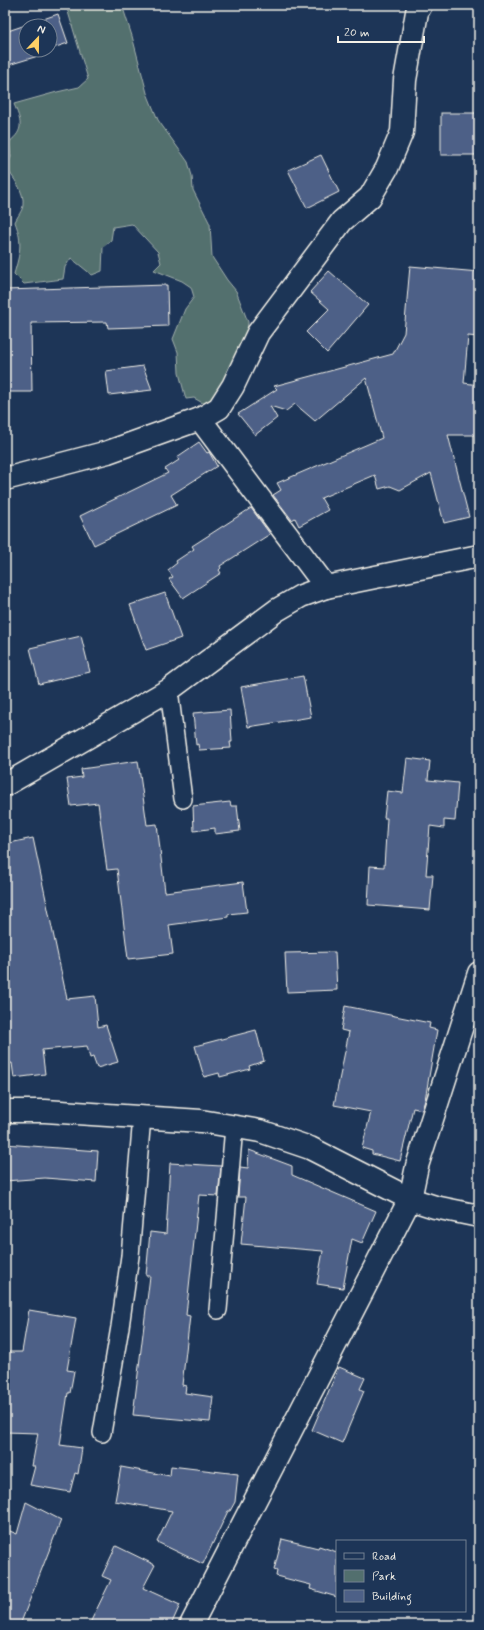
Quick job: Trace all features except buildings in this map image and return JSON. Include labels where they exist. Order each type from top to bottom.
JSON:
[{"type":"street","points":[[5,479],[108,452],[200,419],[219,408],[233,386],[258,333],[342,221],[370,196],[387,168],[402,132],[405,80],[417,12],[421,5]]},
{"type":"street","points":[[200,419],[326,587]]},
{"type":"street","points":[[5,785],[169,690],[278,610],[302,596],[326,587],[479,556]]},
{"type":"street","points":[[190,1625],[410,1199],[417,1166],[479,973]]},
{"type":"street","points":[[5,1111],[45,1110],[201,1121],[260,1131],[310,1148],[410,1199],[435,1207],[479,1216]]},
{"type":"lane","points":[[169,690],[183,799]]},
{"type":"lane","points":[[102,1433],[120,1327],[130,1256],[142,1117]]},
{"type":"lane","points":[[218,1310],[234,1126]]},
{"type":"green space","points":[[66,5],[122,5],[147,93],[158,120],[188,162],[192,176],[193,190],[210,224],[212,257],[236,291],[248,322],[247,334],[222,384],[206,405],[194,398],[186,399],[179,373],[178,352],[173,339],[185,309],[194,297],[191,287],[182,281],[154,270],[161,263],[158,252],[132,224],[113,227],[111,240],[103,247],[102,271],[92,275],[71,258],[65,267],[63,279],[24,284],[14,274],[20,248],[18,229],[15,222],[22,209],[23,200],[18,185],[6,168],[11,157],[9,142],[18,133],[20,125],[20,120],[14,104],[79,87],[88,79]]}]
